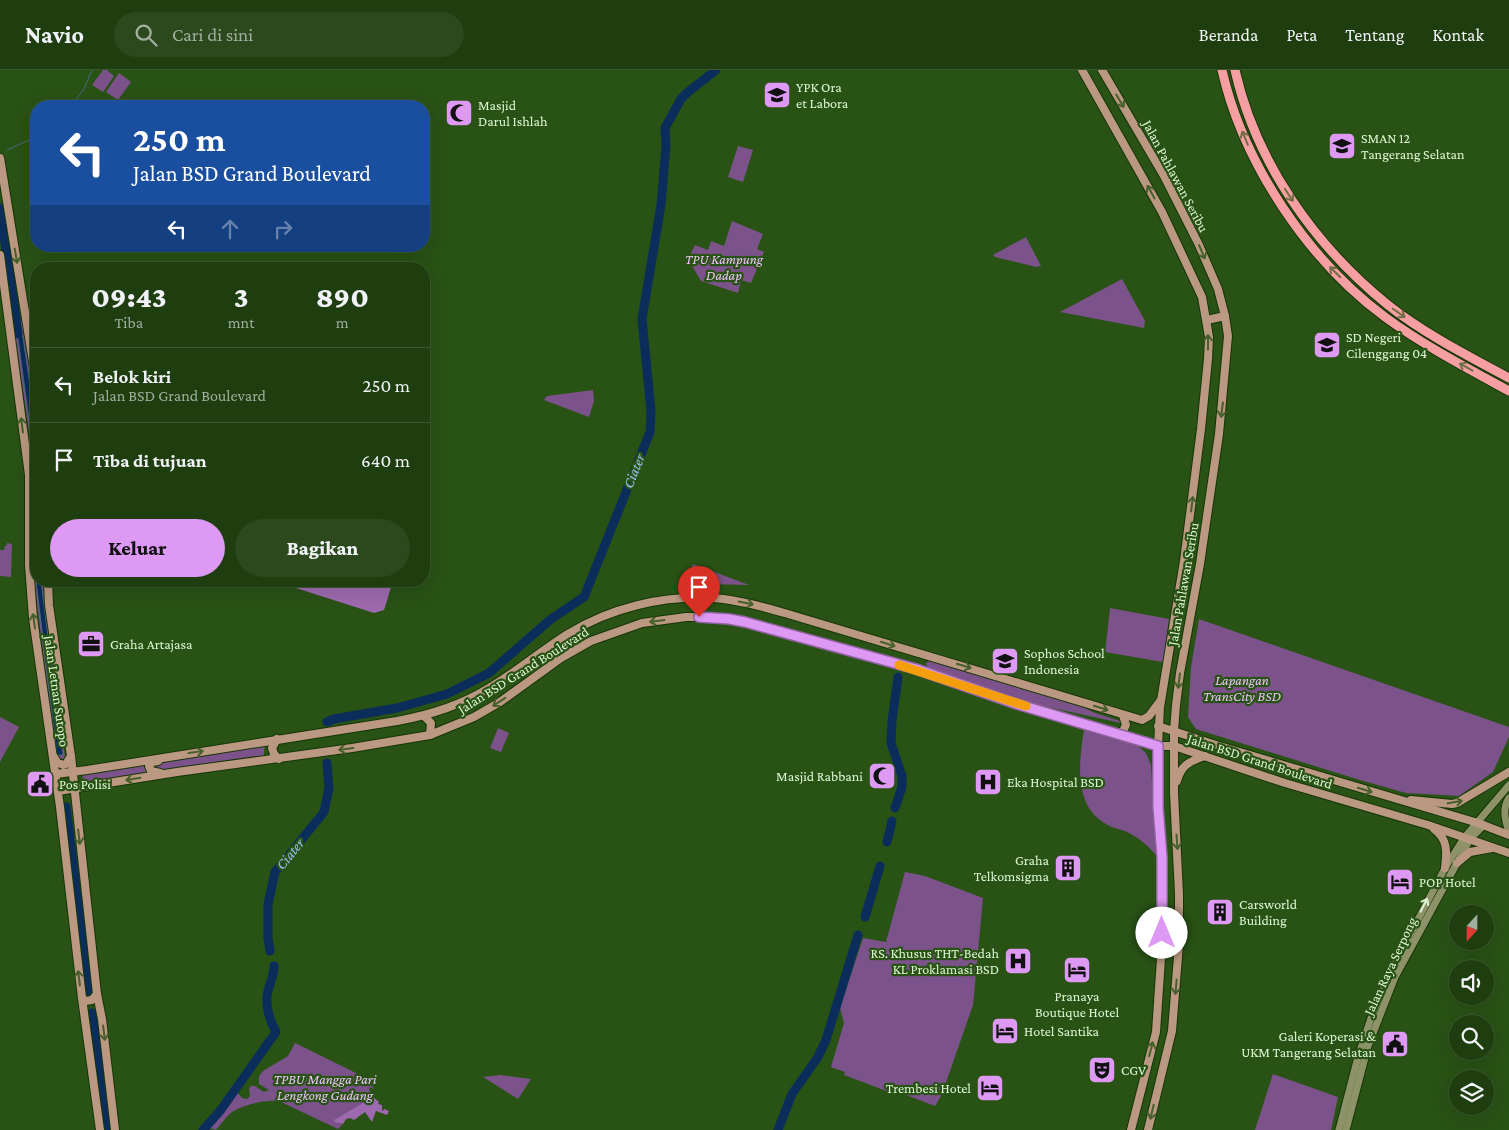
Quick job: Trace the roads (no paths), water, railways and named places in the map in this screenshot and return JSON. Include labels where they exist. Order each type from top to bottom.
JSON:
[{"type":"highway","points":[[1222,70],[1240,126],[1264,177],[1301,233],[1328,266],[1362,298],[1408,333],[1509,391]]},
{"type":"highway","points":[[1235,70],[1251,121],[1274,171],[1310,226],[1362,283],[1390,306],[1464,354],[1509,378]]},
{"type":"main road","name":"Jalan Pahlawan Seribu","points":[[1082,70],[1162,212],[1202,297],[1209,337],[1201,429],[1184,561],[1158,726],[1158,807],[1162,857],[1162,944],[1156,1032],[1131,1130]]},
{"type":"main road","name":"Jalan Pahlawan Seribu","points":[[1102,70],[1164,176],[1184,214],[1218,289],[1225,316],[1227,351],[1219,434],[1200,564],[1180,673],[1174,731],[1179,944],[1172,1031],[1148,1130]]},
{"type":"main road","points":[[0,158],[30,343]]},
{"type":"main road","name":"Jalan Letnan Sutopo","points":[[0,255],[29,475],[30,572]]},
{"type":"main road","points":[[1207,320],[1225,316]]},
{"type":"main road","name":"Jalan Letnan Sutopo","points":[[31,587],[33,618],[54,757],[82,998],[100,1130]]},
{"type":"main road","name":"Jalan Letnan Sutopo","points":[[48,587],[58,677],[71,756],[97,994],[115,1130]]},
{"type":"main road","name":"Jalan BSD Grand Boulevard","points":[[56,774],[424,716],[445,710],[490,688],[568,634],[592,621],[638,604],[695,598],[714,598],[745,603],[788,614],[1142,720],[1150,716],[1161,700]]},
{"type":"main road","name":"Jalan BSD Grand Boulevard","points":[[58,791],[177,772],[352,748],[430,734],[451,728],[483,712],[561,658],[591,641],[642,623],[695,617],[745,622],[916,669],[1017,704],[1158,746],[1174,746],[1285,783],[1428,824],[1509,853]]},
{"type":"main road","points":[[1118,733],[1126,727],[1123,715]]},
{"type":"main road","points":[[424,716],[431,723],[430,734]]},
{"type":"main road","name":"Jalan BSD Grand Boulevard","points":[[1158,726],[1509,833]]},
{"type":"main road","points":[[278,740],[272,748],[274,754],[279,759]]},
{"type":"main road","points":[[1174,793],[1179,775],[1185,764],[1191,760],[1207,757],[1209,749],[1216,745]]},
{"type":"main road","points":[[177,772],[154,772],[151,771],[149,766],[152,762],[180,755]]},
{"type":"main road","points":[[54,757],[57,762],[63,765],[66,764],[71,756]]},
{"type":"main road","points":[[1389,797],[1448,804],[1457,803],[1509,772]]},
{"type":"main road","points":[[1467,838],[1481,824],[1509,786]]},
{"type":"main road","points":[[60,804],[63,798],[66,797],[72,800],[75,805]]},
{"type":"main road","points":[[1509,798],[1504,813],[1509,833]]},
{"type":"main road","points":[[1428,824],[1439,832],[1444,840],[1446,848],[1445,868]]},
{"type":"main road","name":"Jalan Raya Serpong","points":[[1339,1130],[1358,1057],[1375,1018],[1457,863],[1467,838]]},
{"type":"main road","name":"Jalan Raya Serpong","points":[[1346,1130],[1375,1018],[1389,975],[1445,868],[1467,838]]},
{"type":"main road","points":[[1457,863],[1466,855],[1476,850],[1494,848]]},
{"type":"main road","points":[[1162,944],[1170,937],[1176,939],[1179,944]]},
{"type":"main road","points":[[82,998],[86,1001],[92,1000],[97,994]]},
{"type":"main road","points":[[84,1011],[89,1006],[100,1008]]},
{"type":"water","points":[[16,324],[21,324],[30,385],[30,427]]},
{"type":"water","points":[[37,587],[42,587],[63,755],[57,755]]},
{"type":"waterway","points":[[76,100],[84,89],[92,70]]},
{"type":"waterway","name":"Ciater","points":[[327,722],[334,719],[397,708],[447,694],[489,673],[551,619],[584,597],[650,432],[651,411],[642,319],[661,205],[666,145],[665,128],[681,99],[716,70]]},
{"type":"waterway","points":[[7,150],[30,140]]},
{"type":"waterway","points":[[0,208],[18,334]]},
{"type":"waterway","points":[[895,808],[902,787],[902,776],[891,743],[898,677]]},
{"type":"waterway","name":"Ciater","points":[[270,951],[268,904],[275,872],[324,812],[329,788],[327,763]]},
{"type":"waterway","points":[[66,807],[89,995]]},
{"type":"waterway","points":[[887,842],[892,821]]},
{"type":"waterway","points":[[865,917],[880,866]]},
{"type":"waterway","points":[[778,1130],[792,1094],[818,1057],[826,1040],[858,935]]},
{"type":"waterway","name":"Ciater","points":[[203,1130],[220,1111],[276,1032],[267,1006],[274,966]]},
{"type":"waterway","points":[[92,1013],[108,1130]]},
{"type":"place","name":"YPK Ora et Labora","points":[[777,95]]},
{"type":"place","name":"Masjid Darul Ishlah","points":[[459,113]]},
{"type":"place","name":"SMAN 12 Tangerang Selatan","points":[[1342,146]]},
{"type":"place","name":"SD Negeri Cilenggang 04","points":[[1327,345]]},
{"type":"place","name":"Graha Artajasa","points":[[91,644]]},
{"type":"place","name":"Sophos School Indonesia","points":[[1005,661]]},
{"type":"place","name":"Masjid Rabbani","points":[[882,776]]},
{"type":"place","name":"Eka Hospital BSD","points":[[988,782]]},
{"type":"place","name":"Pos Polisi","points":[[40,784]]},
{"type":"place","name":"Graha Telkomsigma","points":[[1068,868]]},
{"type":"place","name":"POP Hotel","points":[[1400,882]]},
{"type":"place","name":"Carsworld Building","points":[[1220,912]]},
{"type":"place","name":"RS. Khusus THT-Bedah KL Proklamasi BSD","points":[[1018,961]]},
{"type":"place","name":"Pranaya Boutique Hotel","points":[[1077,970]]},
{"type":"place","name":"Hotel Santika","points":[[1005,1031]]},
{"type":"place","name":"Galeri Koperasi & UKM Tangerang Selatan","points":[[1395,1044]]},
{"type":"place","name":"CGV","points":[[1102,1070]]},
{"type":"place","name":"Trembesi Hotel","points":[[990,1088]]},
{"type":"park label","name":"TPU Kampung Dadap","points":[[724,267]]},
{"type":"park label","name":"Lapangan TransCity BSD","points":[[1242,688]]},
{"type":"park label","name":"TPBU Mangga Pari Lengkong Gudang","points":[[325,1088]]}]
